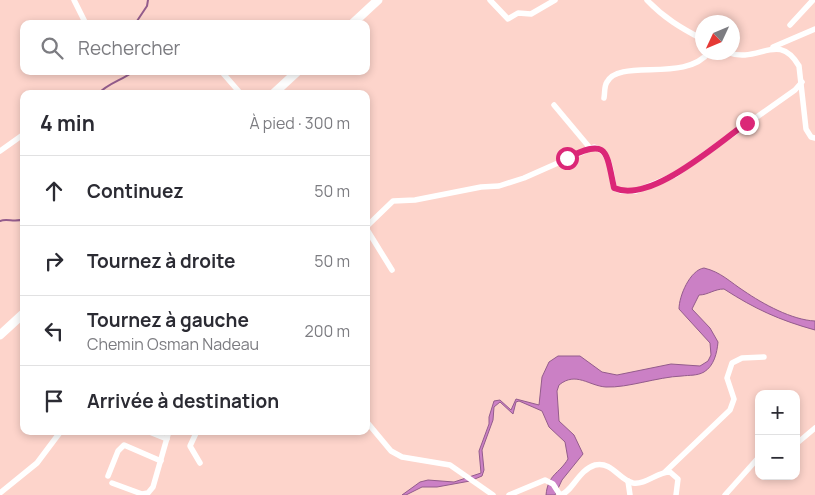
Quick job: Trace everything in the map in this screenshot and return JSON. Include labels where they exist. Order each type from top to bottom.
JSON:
[{"type":"main road","points":[[356,20],[378,0]]},
{"type":"main road","points":[[277,90],[294,75]]},
{"type":"main road","points":[[0,335],[20,317]]},
{"type":"street","points":[[74,0],[84,20]]},
{"type":"street","points":[[490,0],[508,19],[518,14],[530,14],[555,0]]},
{"type":"street","points":[[647,0],[660,14],[695,35]]},
{"type":"street","points":[[790,25],[813,0]]},
{"type":"street","points":[[740,54],[748,56],[815,29]]},
{"type":"street","points":[[773,47],[783,50],[794,57],[799,66],[806,129],[815,138]]},
{"type":"street","points":[[604,98],[607,82],[612,77],[640,70],[678,69],[701,60]]},
{"type":"street","points":[[225,75],[238,90]]},
{"type":"street","points":[[370,224],[393,201],[415,200],[481,187],[499,186],[524,178],[590,148],[601,149],[606,154],[614,188],[621,191],[636,192],[675,175],[795,90],[802,82]]},
{"type":"street","points":[[554,105],[590,148]]},
{"type":"street","points":[[0,151],[20,137]]},
{"type":"street","points":[[370,234],[392,270]]},
{"type":"street","points":[[509,495],[545,480],[553,484],[559,494],[566,493],[581,473],[597,464],[606,465],[628,481],[644,482],[665,472],[730,410],[734,399],[727,378],[732,363],[742,358],[764,357]]},
{"type":"street","points":[[370,427],[391,451],[402,457],[438,462],[468,476],[493,495]]},
{"type":"street","points":[[800,441],[815,428]]},
{"type":"street","points":[[0,493],[37,463],[58,435]]},
{"type":"street","points":[[157,435],[167,439]]},
{"type":"street","points":[[112,483],[146,494],[152,487],[168,435]]},
{"type":"street","points":[[195,435],[190,446],[200,463]]},
{"type":"street","points":[[108,476],[119,448],[124,445],[161,461]]},
{"type":"street","points":[[726,495],[755,462]]},
{"type":"street","points":[[665,472],[670,472],[678,479],[676,495]]},
{"type":"street","points":[[628,481],[630,495]]},
{"type":"shaded area","points":[[704,268],[720,275],[769,306],[797,318],[815,321],[815,330],[768,313],[724,289],[699,295],[692,309],[710,328],[718,342],[713,363],[704,372],[696,375],[672,377],[615,387],[600,386],[577,379],[565,381],[559,385],[557,391],[559,421],[574,435],[583,454],[562,480],[555,495],[546,495],[547,488],[551,478],[568,459],[565,442],[549,427],[542,411],[519,401],[516,402],[513,414],[500,402],[494,407],[493,420],[482,450],[484,470],[482,476],[470,481],[437,487],[422,487],[402,495],[420,482],[428,480],[454,482],[481,473],[479,451],[489,424],[494,401],[500,400],[511,410],[516,399],[539,405],[542,377],[549,362],[558,356],[580,356],[602,372],[617,375],[671,364],[700,366],[708,361],[711,355],[710,343],[679,309],[686,284],[694,273]]},
{"type":"waterway","points":[[138,20],[147,6],[148,0]]},
{"type":"waterway","points":[[103,90],[128,75]]},
{"type":"waterway","points":[[0,221],[20,220]]},
{"type":"route","points":[[567,158],[594,147],[601,149],[606,154],[614,188],[621,191],[636,192],[647,189],[675,175],[747,123]]}]
